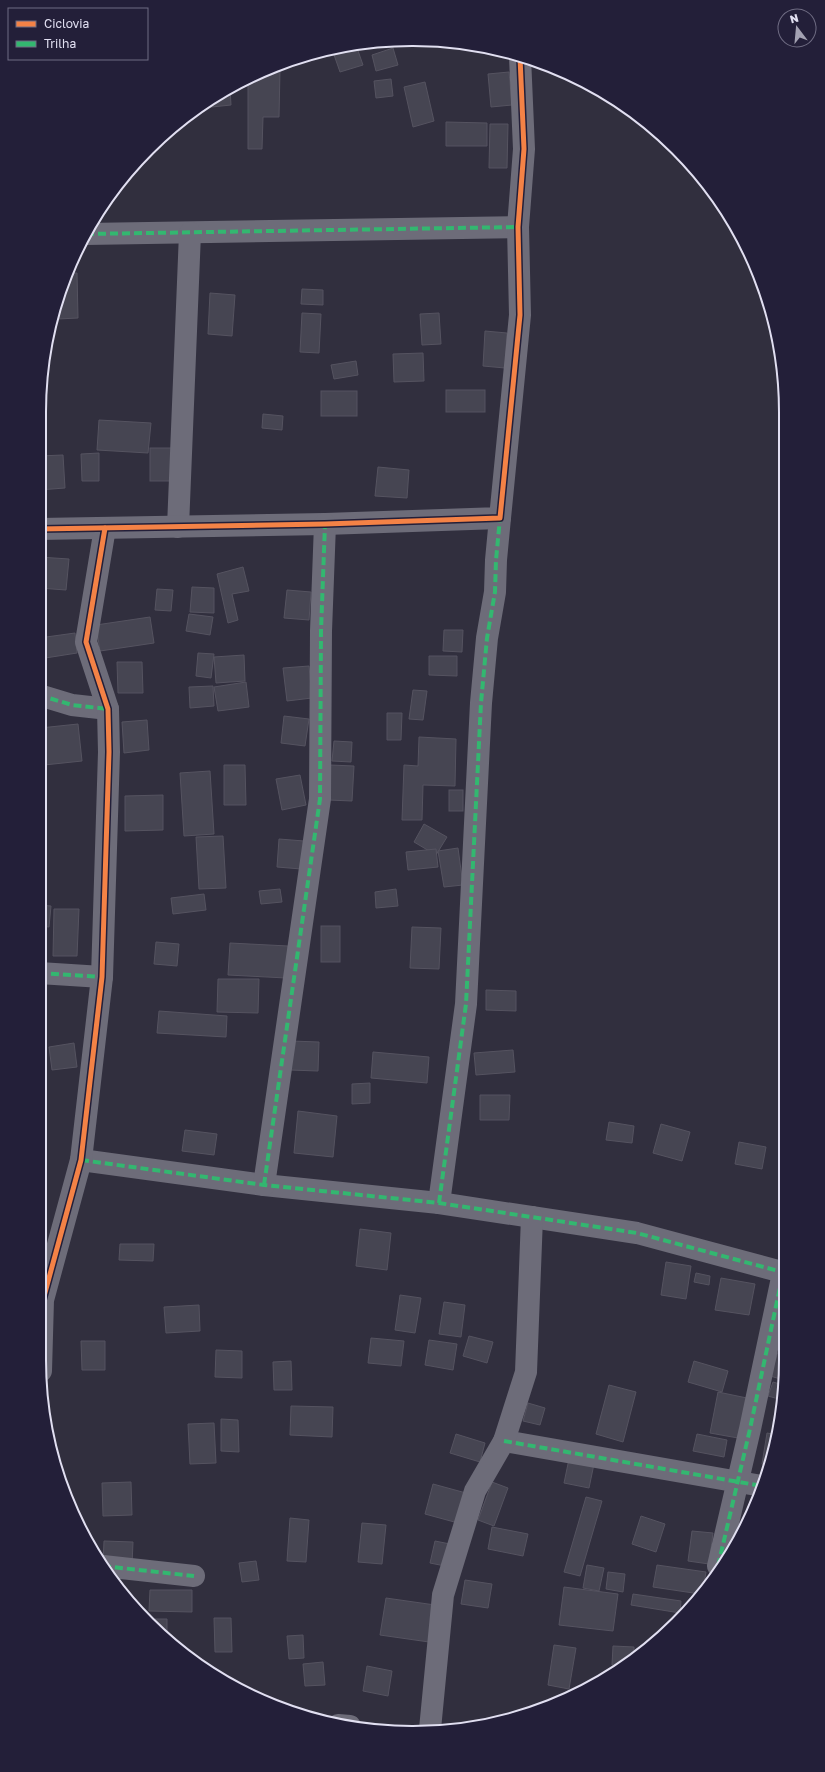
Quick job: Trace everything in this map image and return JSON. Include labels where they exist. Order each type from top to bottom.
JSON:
[{"type":"street","points":[[439,1203],[466,1004],[481,704],[487,638],[495,592],[496,560],[520,315],[518,227],[524,150],[520,62]]},
{"type":"street","points":[[92,234],[518,227]]},
{"type":"street","points":[[178,527],[190,233]]},
{"type":"street","points":[[46,529],[325,524],[500,518]]},
{"type":"street","points":[[264,1185],[320,799],[321,631],[325,524]]},
{"type":"street","points":[[46,1282],[81,1160],[102,977],[108,708],[86,642],[105,528]]},
{"type":"street","points":[[46,697],[72,705],[108,708]]},
{"type":"street","points":[[46,973],[102,977]]},
{"type":"street","points":[[81,1160],[264,1185],[439,1203],[637,1233],[779,1272]]},
{"type":"street","points":[[430,1725],[443,1595],[475,1491],[504,1441],[526,1372],[532,1217]]},
{"type":"street","points":[[720,1559],[779,1296]]},
{"type":"street","points":[[504,1441],[757,1485]]},
{"type":"street","points":[[111,1567],[194,1576]]},
{"type":"building","points":[[393,48],[398,65],[376,71],[372,55]]},
{"type":"building","points":[[358,50],[363,65],[340,72],[334,55]]},
{"type":"building","points":[[280,71],[279,117],[263,117],[262,149],[248,149],[248,85]]},
{"type":"building","points":[[509,72],[512,105],[491,107],[488,74]]},
{"type":"building","points":[[391,79],[393,96],[376,98],[374,81]]},
{"type":"building","points":[[425,82],[434,121],[413,127],[404,87]]},
{"type":"building","points":[[230,94],[231,105],[210,107]]},
{"type":"building","points":[[446,122],[487,123],[487,146],[446,146]]},
{"type":"building","points":[[490,124],[508,124],[507,168],[489,168]]},
{"type":"building","points":[[74,273],[77,273],[78,318],[58,319]]},
{"type":"building","points":[[302,289],[323,290],[323,305],[301,304]]},
{"type":"building","points":[[210,293],[235,295],[232,336],[208,334]]},
{"type":"building","points":[[302,313],[321,314],[319,353],[300,352]]},
{"type":"building","points":[[439,313],[441,344],[422,345],[420,314]]},
{"type":"building","points":[[485,331],[507,333],[505,368],[483,366]]},
{"type":"building","points":[[423,353],[424,381],[394,382],[393,354]]},
{"type":"building","points":[[356,361],[358,375],[334,379],[331,365]]},
{"type":"building","points":[[446,390],[485,390],[485,412],[446,412]]},
{"type":"building","points":[[321,391],[357,391],[357,416],[321,416]]},
{"type":"building","points":[[263,414],[283,416],[282,430],[262,428]]},
{"type":"building","points":[[99,420],[151,423],[148,453],[97,450]]},
{"type":"building","points":[[150,448],[179,448],[179,481],[150,481]]},
{"type":"building","points":[[99,453],[99,481],[82,481],[81,454]]},
{"type":"building","points":[[63,455],[65,488],[46,489],[46,456]]},
{"type":"building","points":[[378,467],[409,470],[407,498],[375,496]]},
{"type":"building","points":[[46,557],[69,559],[66,590],[46,589]]},
{"type":"building","points":[[243,567],[249,591],[232,594],[238,620],[228,623],[217,574]]},
{"type":"building","points":[[192,587],[214,588],[214,613],[190,612]]},
{"type":"building","points":[[157,589],[173,590],[171,611],[155,610]]},
{"type":"building","points":[[287,590],[311,592],[309,620],[284,618]]},
{"type":"building","points":[[189,614],[213,617],[210,635],[186,631]]},
{"type":"building","points":[[150,617],[154,643],[100,651],[96,625]]},
{"type":"building","points":[[444,630],[463,630],[462,652],[443,651]]},
{"type":"building","points":[[75,633],[77,653],[46,658],[46,637]]},
{"type":"building","points":[[198,653],[214,654],[211,678],[196,676]]},
{"type":"building","points":[[244,655],[245,681],[216,683],[214,657]]},
{"type":"building","points":[[429,656],[457,656],[457,676],[429,675]]},
{"type":"building","points":[[117,662],[142,662],[143,693],[118,693]]},
{"type":"building","points":[[309,666],[312,698],[287,701],[283,668]]},
{"type":"building","points":[[246,682],[249,707],[218,711],[214,687]]},
{"type":"building","points":[[213,686],[214,706],[190,708],[189,687]]},
{"type":"building","points":[[413,690],[427,691],[423,720],[409,719]]},
{"type":"building","points":[[387,713],[402,713],[401,740],[387,740]]},
{"type":"building","points":[[284,716],[309,719],[305,746],[281,743]]},
{"type":"building","points":[[147,720],[149,750],[124,753],[122,722]]},
{"type":"building","points":[[78,724],[82,761],[46,765],[46,727]]},
{"type":"building","points":[[419,737],[456,739],[455,786],[423,785],[422,820],[402,820],[404,765],[418,766]]},
{"type":"building","points":[[334,741],[352,742],[351,762],[332,761]]},
{"type":"building","points":[[224,765],[245,765],[246,805],[224,805]]},
{"type":"building","points":[[330,765],[354,766],[352,801],[329,800]]},
{"type":"building","points":[[210,771],[214,834],[184,836],[180,773]]},
{"type":"building","points":[[300,775],[306,805],[282,810],[276,779]]},
{"type":"building","points":[[449,790],[463,790],[463,811],[449,811]]},
{"type":"building","points":[[163,795],[163,830],[125,831],[125,796]]},
{"type":"building","points":[[424,824],[447,837],[436,855],[414,842]]},
{"type":"building","points":[[223,836],[226,888],[199,889],[196,837]]},
{"type":"building","points":[[279,839],[304,841],[301,869],[277,867]]},
{"type":"building","points":[[458,848],[463,885],[444,887],[438,851]]},
{"type":"building","points":[[436,849],[438,867],[408,870],[406,852]]},
{"type":"building","points":[[280,889],[282,902],[261,904],[259,891]]},
{"type":"building","points":[[396,889],[398,906],[376,908],[375,892]]},
{"type":"building","points":[[204,894],[206,910],[173,914],[171,898]]},
{"type":"building","points":[[46,906],[51,906],[49,927],[46,927]]},
{"type":"building","points":[[54,909],[79,909],[77,956],[53,956]]},
{"type":"building","points":[[321,926],[340,926],[340,962],[321,962]]},
{"type":"building","points":[[412,927],[441,928],[439,969],[410,968]]},
{"type":"building","points":[[156,942],[179,944],[177,966],[154,964]]},
{"type":"building","points":[[230,943],[288,946],[286,978],[228,975]]},
{"type":"building","points":[[218,979],[259,979],[258,1013],[217,1012]]},
{"type":"building","points":[[486,990],[516,991],[516,1011],[486,1010]]},
{"type":"building","points":[[159,1011],[227,1016],[226,1037],[157,1033]]},
{"type":"building","points":[[291,1041],[319,1042],[318,1071],[290,1070]]},
{"type":"building","points":[[74,1043],[77,1067],[52,1070],[49,1047]]},
{"type":"building","points":[[513,1050],[515,1072],[476,1075],[474,1053]]},
{"type":"building","points":[[373,1052],[429,1057],[427,1083],[371,1078]]},
{"type":"building","points":[[370,1083],[370,1103],[352,1104],[352,1084]]},
{"type":"building","points":[[480,1095],[510,1095],[509,1120],[480,1120]]},
{"type":"building","points":[[298,1111],[337,1116],[333,1157],[294,1153]]},
{"type":"building","points":[[609,1122],[634,1126],[632,1143],[606,1140]]},
{"type":"building","points":[[661,1124],[690,1132],[682,1161],[653,1153]]},
{"type":"building","points":[[185,1130],[217,1134],[214,1155],[182,1151]]},
{"type":"building","points":[[739,1142],[766,1147],[762,1169],[735,1164]]},
{"type":"building","points":[[360,1229],[391,1233],[387,1270],[356,1266]]},
{"type":"building","points":[[120,1244],[154,1244],[153,1261],[119,1260]]},
{"type":"building","points":[[666,1262],[691,1266],[686,1299],[661,1295]]},
{"type":"building","points":[[696,1273],[710,1276],[709,1285],[694,1282]]},
{"type":"building","points":[[721,1278],[755,1284],[749,1315],[715,1310]]},
{"type":"building","points":[[400,1295],[421,1298],[415,1333],[395,1330]]},
{"type":"building","points":[[444,1302],[465,1305],[461,1337],[439,1334]]},
{"type":"building","points":[[199,1305],[200,1331],[166,1333],[164,1307]]},
{"type":"building","points":[[469,1336],[493,1342],[487,1363],[463,1356]]},
{"type":"building","points":[[371,1338],[404,1341],[401,1366],[368,1363]]},
{"type":"building","points":[[429,1340],[457,1344],[453,1370],[425,1365]]},
{"type":"building","points":[[81,1341],[105,1341],[105,1370],[82,1370]]},
{"type":"building","points":[[779,1349],[778,1378],[770,1376]]},
{"type":"building","points":[[216,1350],[242,1351],[242,1378],[215,1377]]},
{"type":"building","points":[[291,1361],[292,1390],[274,1390],[273,1362]]},
{"type":"building","points":[[694,1361],[728,1371],[722,1392],[688,1382]]},
{"type":"building","points":[[773,1382],[778,1383],[777,1398],[768,1396]]},
{"type":"building","points":[[609,1385],[636,1392],[623,1442],[596,1434]]},
{"type":"building","points":[[718,1392],[747,1398],[738,1438],[710,1433]]},
{"type":"building","points":[[528,1403],[545,1408],[540,1425],[523,1421]]},
{"type":"building","points":[[291,1406],[333,1407],[332,1437],[290,1435]]},
{"type":"building","points":[[221,1419],[238,1420],[239,1452],[221,1451]]},
{"type":"building","points":[[214,1423],[216,1463],[190,1464],[188,1424]]},
{"type":"building","points":[[767,1433],[771,1434],[764,1465],[762,1464]]},
{"type":"building","points":[[456,1434],[485,1443],[480,1462],[450,1453]]},
{"type":"building","points":[[697,1434],[727,1440],[724,1457],[693,1451]]},
{"type":"building","points":[[569,1459],[594,1464],[589,1488],[564,1483]]},
{"type":"building","points":[[131,1482],[132,1515],[103,1516],[102,1483]]},
{"type":"building","points":[[492,1482],[508,1488],[494,1526],[478,1520]]},
{"type":"building","points":[[433,1484],[466,1493],[458,1523],[425,1514]]},
{"type":"building","points":[[586,1497],[602,1501],[580,1576],[564,1572]]},
{"type":"building","points":[[641,1516],[665,1524],[656,1552],[632,1544]]},
{"type":"building","points":[[290,1518],[309,1520],[306,1562],[287,1561]]},
{"type":"building","points":[[362,1523],[386,1525],[382,1564],[358,1562]]},
{"type":"building","points":[[492,1527],[528,1534],[523,1556],[488,1549]]},
{"type":"building","points":[[692,1531],[713,1533],[709,1564],[688,1561]]},
{"type":"building","points":[[104,1541],[133,1542],[132,1565],[109,1564],[103,1556]]},
{"type":"building","points":[[435,1541],[450,1544],[445,1566],[430,1563]]},
{"type":"building","points":[[256,1561],[259,1580],[242,1582],[239,1563]]},
{"type":"building","points":[[587,1565],[604,1568],[599,1591],[583,1588]]},
{"type":"building","points":[[657,1565],[706,1572],[705,1581],[695,1593],[653,1587]]},
{"type":"building","points":[[608,1572],[625,1574],[623,1592],[606,1589]]},
{"type":"building","points":[[465,1580],[492,1584],[488,1608],[461,1604]]},
{"type":"building","points":[[564,1587],[618,1594],[613,1631],[559,1625]]},
{"type":"building","points":[[150,1590],[192,1590],[192,1612],[149,1611]]},
{"type":"building","points":[[633,1594],[681,1601],[680,1610],[678,1613],[631,1605]]},
{"type":"building","points":[[386,1598],[435,1605],[429,1642],[380,1635]]},
{"type":"building","points":[[214,1618],[231,1618],[232,1652],[215,1652]]},
{"type":"building","points":[[155,1619],[167,1619],[167,1631],[155,1621]]},
{"type":"building","points":[[303,1635],[304,1658],[289,1659],[287,1636]]},
{"type":"building","points":[[554,1645],[576,1648],[569,1689],[548,1685]]},
{"type":"building","points":[[613,1646],[634,1647],[634,1651],[614,1665],[612,1665]]},
{"type":"building","points":[[323,1662],[325,1685],[305,1686],[303,1664]]},
{"type":"building","points":[[367,1666],[392,1671],[388,1696],[363,1691]]},
{"type":"marked path","points":[[92,234],[518,227]]},
{"type":"marked path","points":[[439,1203],[466,1004],[481,703],[487,638],[495,592],[500,518]]},
{"type":"marked path","points":[[264,1185],[320,799],[321,631],[325,524]]},
{"type":"marked path","points":[[46,697],[72,705],[108,709]]},
{"type":"marked path","points":[[46,973],[102,977]]},
{"type":"marked path","points":[[81,1160],[264,1185],[439,1203],[637,1233],[779,1271]]},
{"type":"marked path","points":[[720,1559],[750,1429],[779,1292]]},
{"type":"marked path","points":[[504,1441],[757,1485]]},
{"type":"marked path","points":[[111,1567],[194,1576]]},
{"type":"cycle path","points":[[46,529],[325,524],[500,518],[520,315],[518,227],[524,149],[520,62]]},
{"type":"cycle path","points":[[46,1289],[81,1160],[102,977],[109,752],[108,709],[86,642],[105,528]]}]
